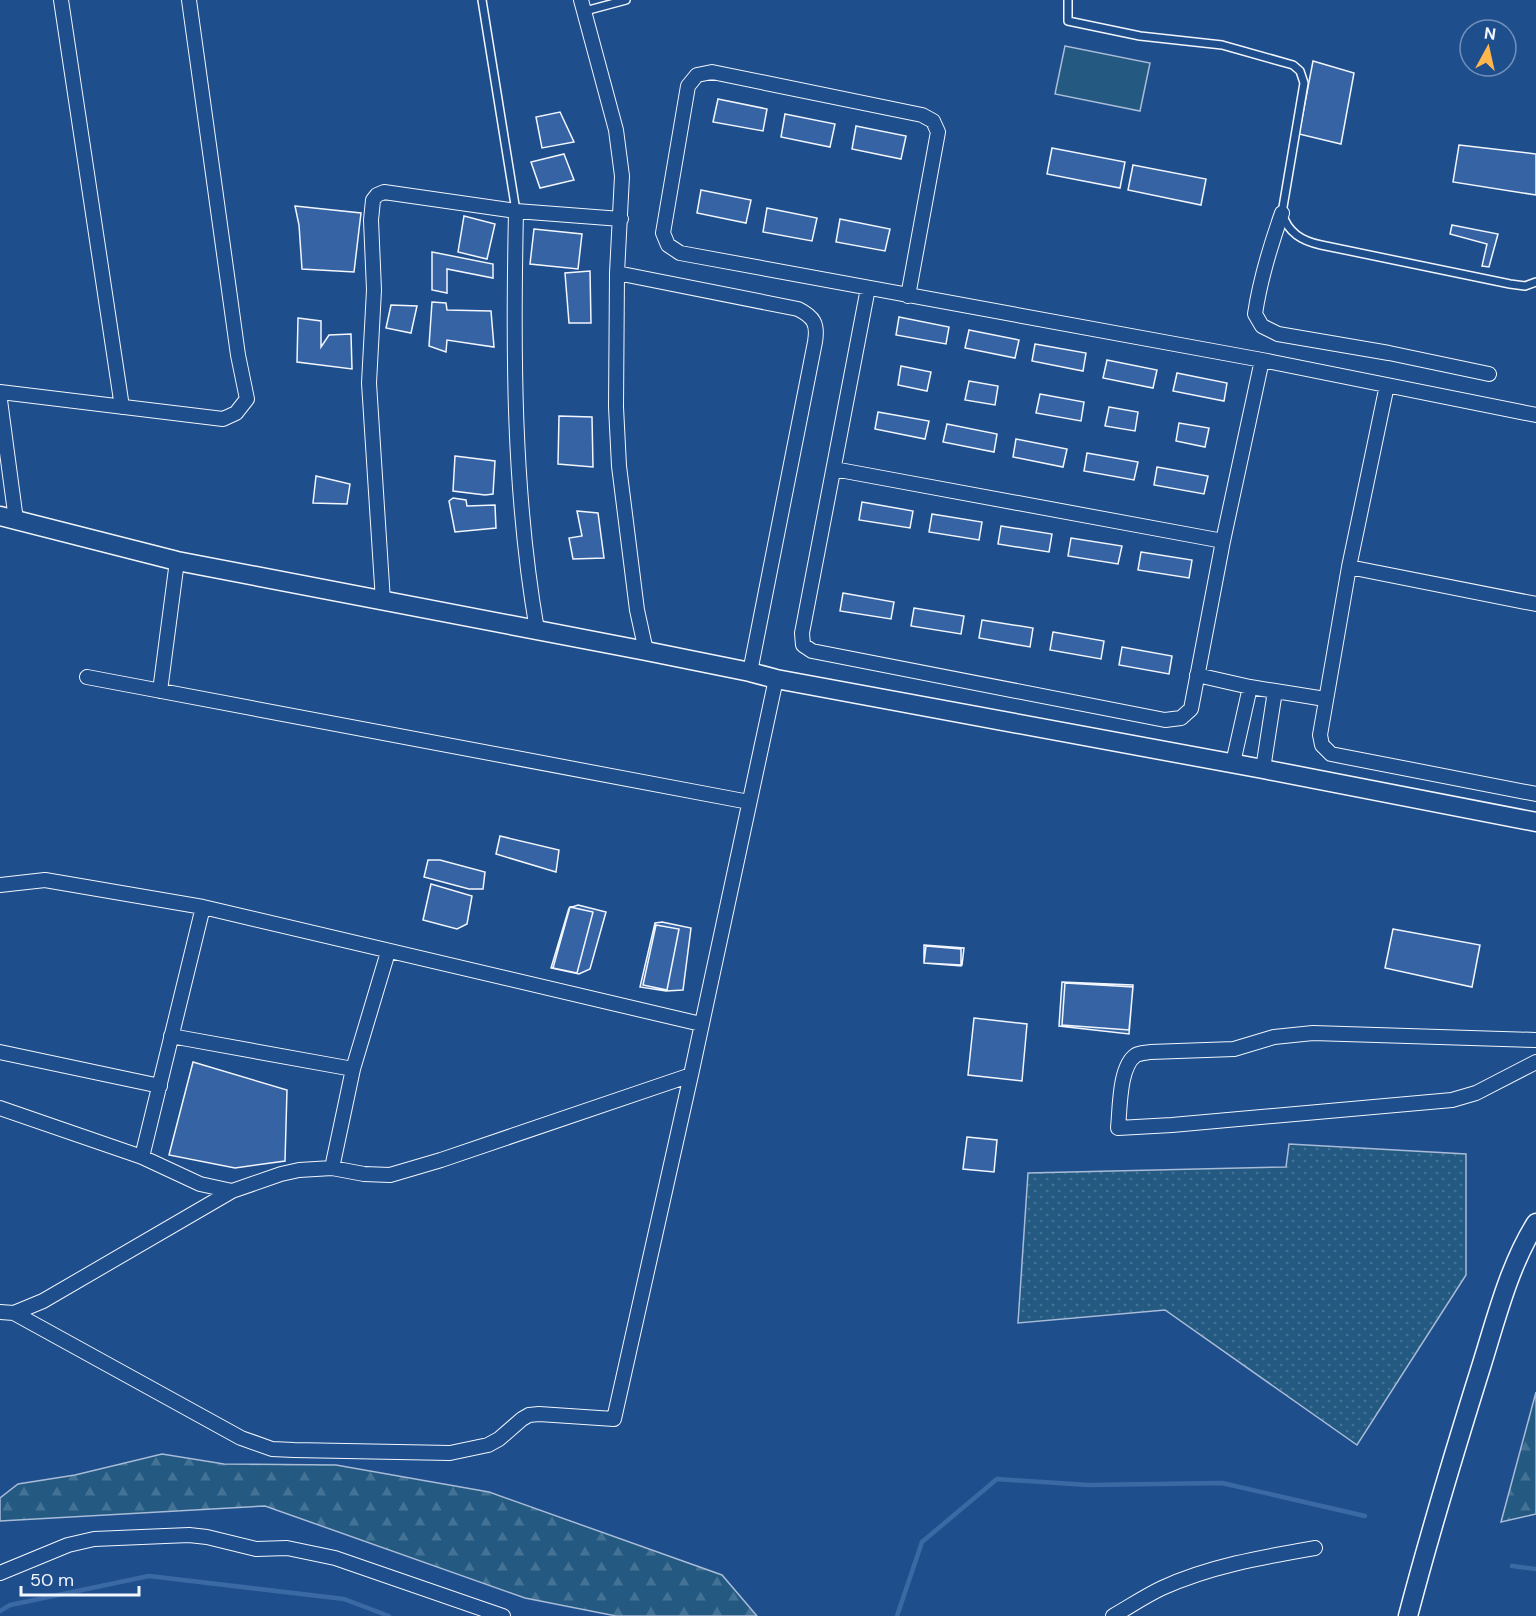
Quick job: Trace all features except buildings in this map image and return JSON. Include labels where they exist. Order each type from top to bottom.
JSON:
[{"type":"street","points":[[61,0],[122,407]]},
{"type":"street","points":[[0,392],[223,419],[236,412],[247,399],[238,355],[189,0]]},
{"type":"street","points":[[583,5],[616,130],[622,176],[617,273],[616,407],[619,466],[637,610],[645,651]]},
{"type":"street","points":[[908,296],[938,132],[933,121],[922,115],[712,72],[697,75],[688,86],[663,233],[668,245],[680,253],[908,296],[1262,360],[1536,415]]},
{"type":"street","points":[[383,601],[369,383],[374,320],[371,220],[373,200],[376,195],[384,192],[516,211],[621,219]]},
{"type":"street","points":[[516,211],[514,318],[517,453],[523,528],[537,630]]},
{"type":"street","points":[[1282,213],[1268,251],[1258,297],[1255,314],[1262,326],[1278,334],[1389,353],[1489,374]]},
{"type":"street","points":[[617,273],[798,309],[815,321],[817,330],[815,342],[750,672]]},
{"type":"street","points":[[868,288],[802,633],[803,645],[812,651],[1165,720],[1181,718],[1191,709],[1223,541],[1262,360]]},
{"type":"street","points":[[1387,385],[1349,567],[1325,699],[1320,735],[1322,745],[1331,753],[1536,794]]},
{"type":"street","points":[[0,400],[8,518],[177,561],[645,651],[750,672],[776,680],[1233,763],[1536,822]]},
{"type":"street","points":[[834,469],[1223,541]]},
{"type":"street","points":[[160,691],[177,561]]},
{"type":"street","points":[[1349,567],[1536,604]]},
{"type":"street","points":[[1197,675],[1250,687],[1325,699]]},
{"type":"street","points":[[87,677],[749,802]]},
{"type":"street","points":[[7,1313],[241,1438],[272,1449],[450,1453],[488,1445],[529,1415],[539,1413],[614,1419],[776,680]]},
{"type":"street","points":[[1233,763],[1250,687]]},
{"type":"street","points":[[1263,769],[1275,691]]},
{"type":"street","points":[[0,885],[45,880],[203,907],[701,1024]]},
{"type":"street","points":[[142,1157],[203,907]]},
{"type":"street","points":[[332,1168],[353,1069],[388,952]]},
{"type":"street","points":[[1536,1040],[1313,1033],[1274,1037],[1234,1049],[1137,1054],[1125,1070],[1118,1128],[1452,1100],[1476,1093],[1536,1062]]},
{"type":"street","points":[[171,1036],[353,1069]]},
{"type":"street","points":[[0,1052],[160,1086]]},
{"type":"street","points":[[7,1313],[66,1289],[232,1191],[281,1173],[332,1168],[364,1174],[390,1175],[441,1160],[691,1075]]},
{"type":"street","points":[[0,1108],[142,1157],[200,1184],[232,1191]]},
{"type":"street","points":[[1408,1616],[1436,1509],[1495,1322],[1522,1246],[1536,1223]]},
{"type":"street","points":[[0,1573],[68,1545],[94,1539],[189,1535],[256,1549],[287,1548],[335,1558],[503,1616]]},
{"type":"street","points":[[1113,1616],[1162,1588],[1236,1562],[1315,1548]]},
{"type":"lane","points":[[482,0],[516,211]]},
{"type":"lane","points":[[583,5],[626,0]]},
{"type":"lane","points":[[1068,0],[1068,21],[1128,34],[1222,45],[1293,65],[1300,70],[1304,83],[1282,213],[1284,221],[1293,233],[1308,242],[1510,284],[1525,286],[1536,282]]},
{"type":"green space","points":[[1065,46],[1150,63],[1140,111],[1055,94]]},
{"type":"green space","points":[[1289,1144],[1466,1154],[1466,1275],[1357,1445],[1165,1310],[1018,1323],[1028,1173],[1286,1167]]},
{"type":"green space","points":[[1536,1392],[1536,1514],[1501,1522]]},
{"type":"green space","points":[[162,1454],[224,1464],[336,1465],[489,1492],[722,1575],[757,1616],[616,1616],[525,1598],[265,1506],[0,1521],[0,1498],[18,1484],[75,1475]]},
{"type":"waterway","points":[[897,1616],[922,1542],[997,1479],[1088,1485],[1222,1483],[1365,1516]]},
{"type":"waterway","points":[[1512,1566],[1536,1569]]},
{"type":"waterway","points":[[0,1611],[10,1605],[149,1576],[344,1599],[389,1616]]}]
